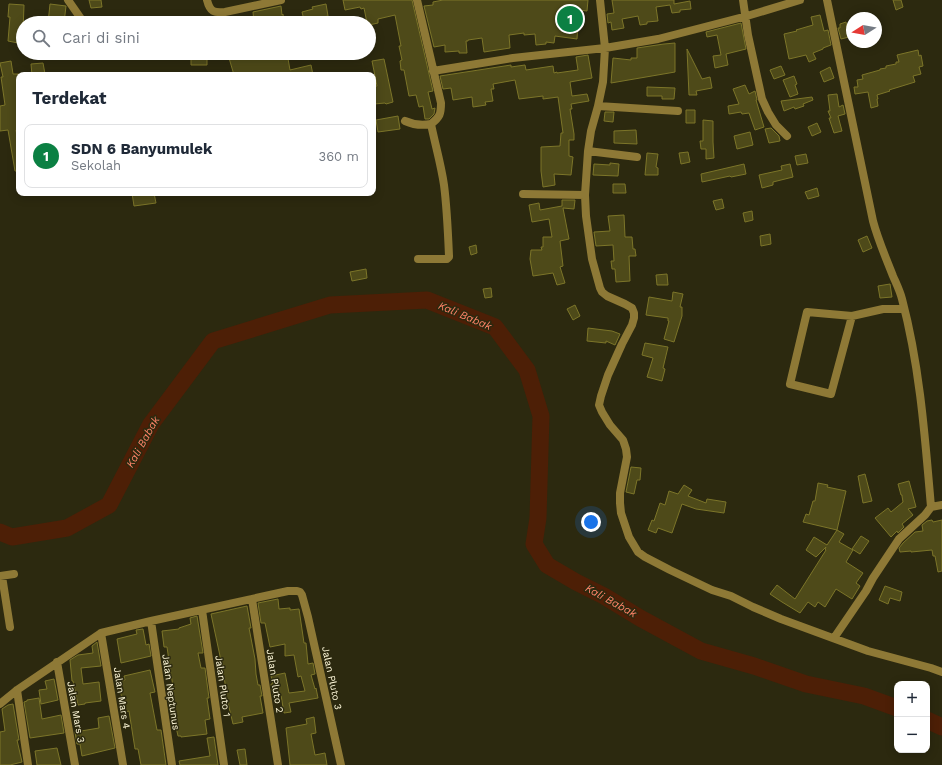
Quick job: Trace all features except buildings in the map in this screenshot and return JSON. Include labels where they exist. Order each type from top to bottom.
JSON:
[{"type":"street","points":[[68,0],[79,16]]},
{"type":"street","points":[[207,0],[208,6],[212,10],[217,12],[225,12],[281,0]]},
{"type":"street","points":[[405,121],[417,125],[431,124],[438,118],[441,109],[441,103],[417,0]]},
{"type":"street","points":[[600,0],[605,48],[603,82],[591,131],[588,151],[585,195],[586,216],[592,259],[600,288],[607,296],[632,308],[634,313],[632,325],[608,375],[599,405],[610,425],[623,440],[626,449],[627,457],[620,493],[620,503],[621,513],[629,537],[638,552],[644,557],[655,564],[712,590],[732,596],[781,619],[868,651],[942,672]]},
{"type":"street","points":[[743,0],[762,98],[776,125],[787,136]]},
{"type":"street","points":[[433,71],[513,58],[605,48],[658,39],[747,16],[800,0]]},
{"type":"street","points":[[827,0],[873,221],[901,297],[918,375],[931,507],[925,515],[899,539],[834,638]]},
{"type":"street","points":[[598,106],[678,111]]},
{"type":"street","points":[[418,259],[447,259],[449,257],[448,220],[444,184],[431,124]]},
{"type":"street","points":[[588,151],[637,157]]},
{"type":"street","points":[[523,194],[585,195]]},
{"type":"street","points":[[852,316],[831,394],[790,384],[807,312],[852,316],[883,309],[904,309]]},
{"type":"street","points":[[931,507],[942,505]]},
{"type":"street","points":[[10,627],[1,576],[14,574]]},
{"type":"street","name":"Jalan Pluto 3","points":[[252,599],[297,590],[302,595],[341,765]]},
{"type":"street","points":[[0,704],[17,690],[101,633],[252,599]]},
{"type":"street","name":"Jalan Pluto 2","points":[[252,599],[278,765]]},
{"type":"street","name":"Jalan Pluto 1","points":[[202,610],[224,765]]},
{"type":"street","name":"Jalan Neptunus","points":[[151,621],[172,765]]},
{"type":"street","name":"Jalan Mars 4","points":[[101,633],[123,765]]},
{"type":"street","name":"Jalan Mars 3","points":[[58,662],[75,765]]},
{"type":"street","points":[[17,690],[28,765]]},
{"type":"waterway","name":"Kali Babak","points":[[0,532],[12,537],[67,528],[109,505],[151,424],[213,341],[330,305],[427,300],[495,327],[527,370],[541,416],[538,518],[534,544],[547,565],[701,651],[754,666],[806,684],[864,696],[894,707]]},
{"type":"waterway","name":"Kali Babak","points":[[930,721],[942,727]]},
{"type":"place","name":"SDN 6 Banyumulek","points":[[570,19]]}]
